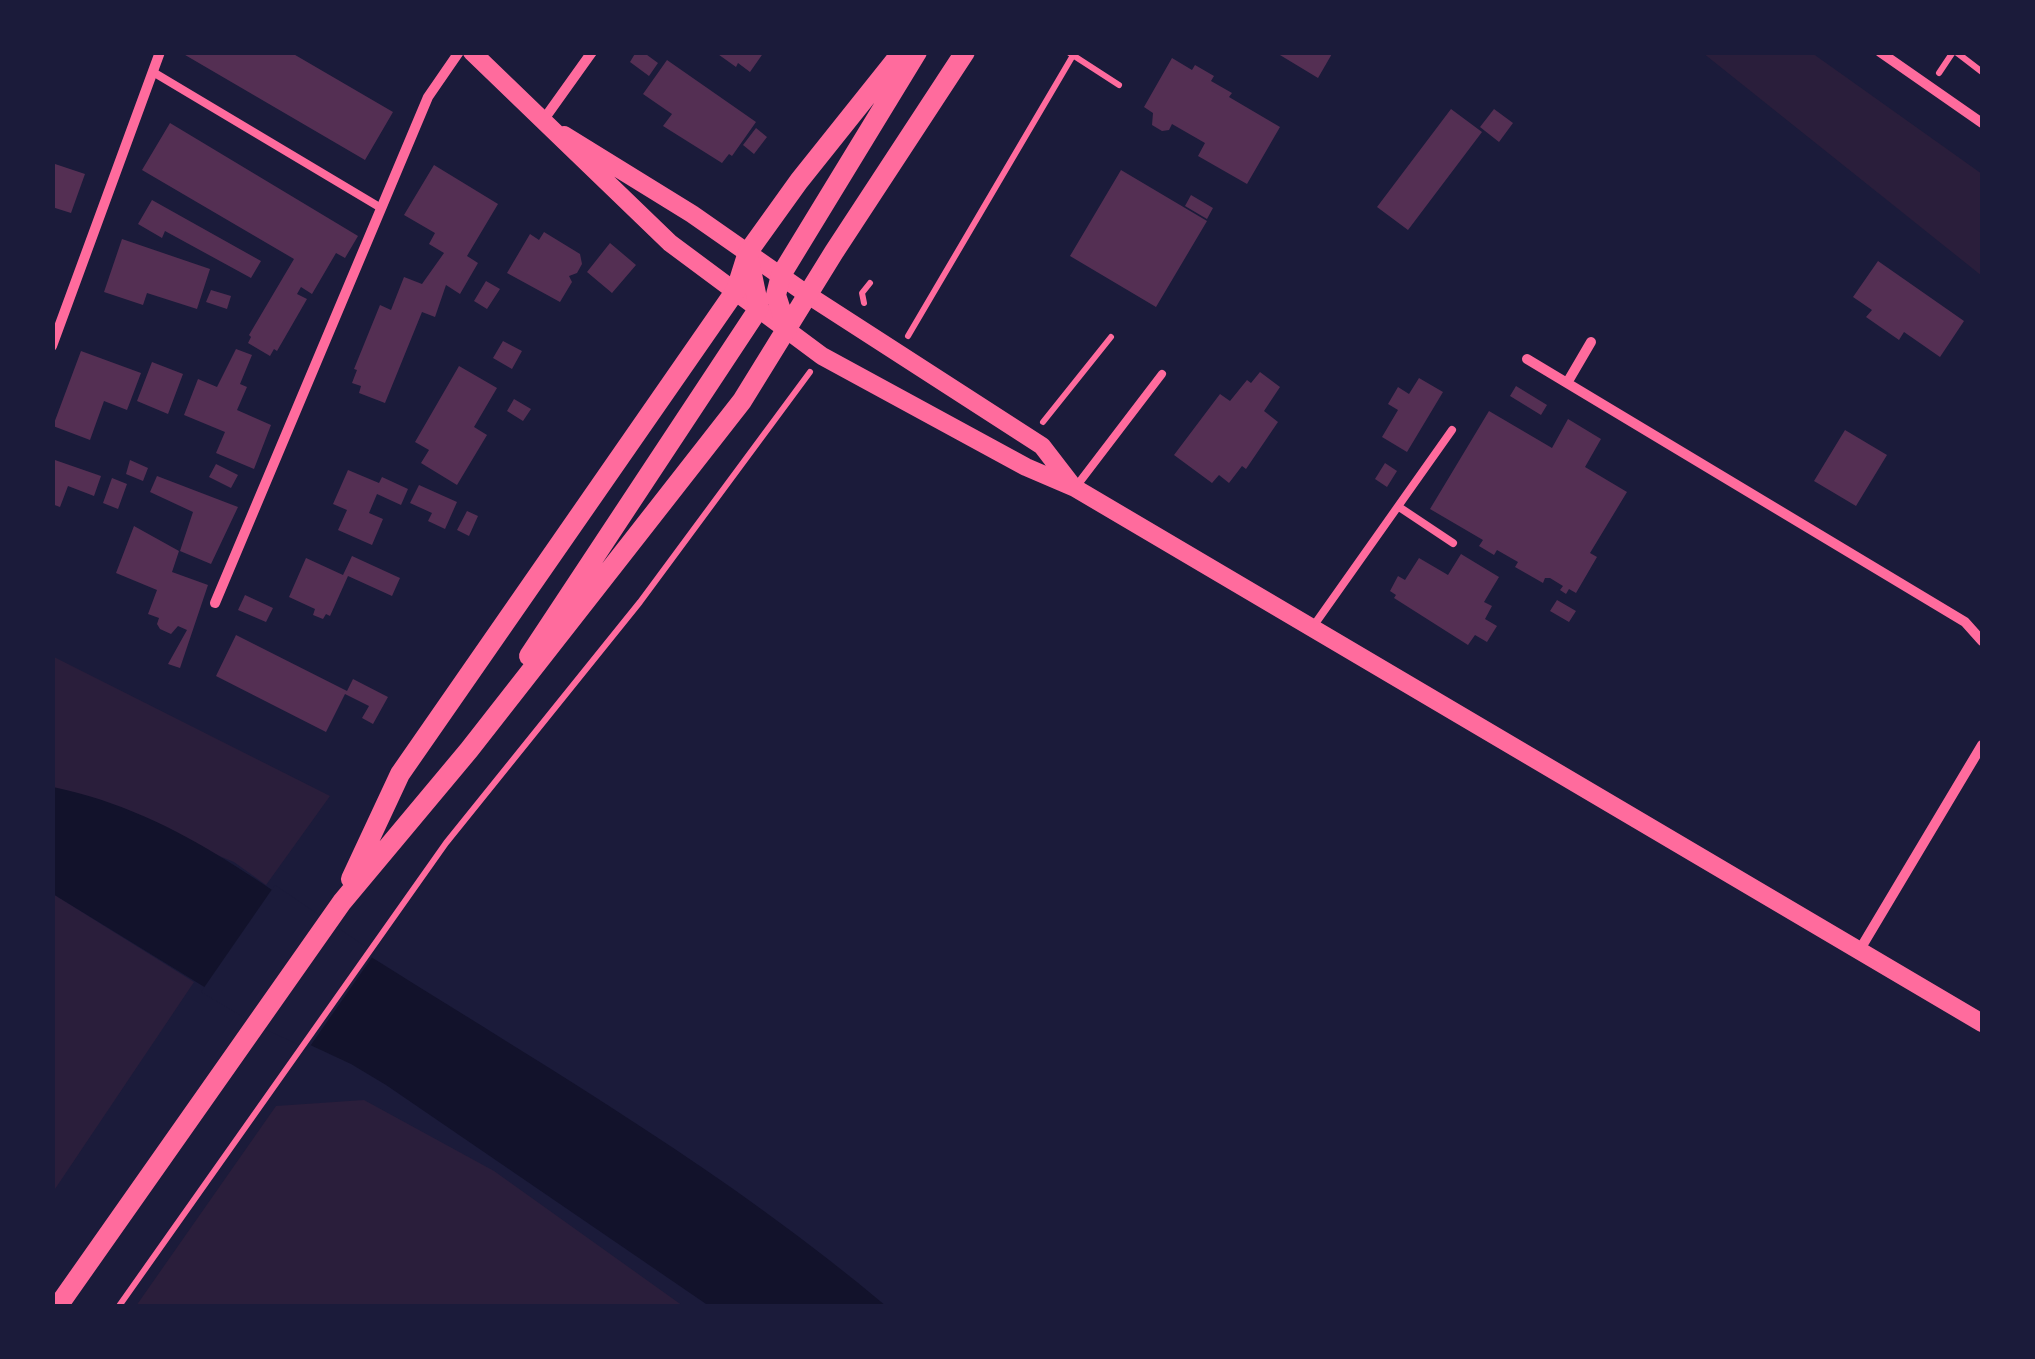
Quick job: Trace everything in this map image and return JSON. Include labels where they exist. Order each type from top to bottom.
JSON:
[{"type":"main road","points":[[338,908],[400,774],[736,290],[748,252],[902,52]]},
{"type":"main road","points":[[787,328],[776,296],[781,275],[917,52]]},
{"type":"main road","points":[[58,1306],[338,908],[469,750],[742,401],[966,52]]},
{"type":"main road","points":[[469,750],[574,583],[759,308],[748,252]]},
{"type":"street","points":[[52,346],[160,52]]},
{"type":"street","points":[[216,603],[428,97],[459,52]]},
{"type":"street","points":[[472,52],[670,243],[822,356],[1026,467],[1075,488],[1982,1023]]},
{"type":"street","points":[[542,123],[592,52]]},
{"type":"street","points":[[1880,52],[1982,122]]},
{"type":"street","points":[[542,123],[591,150],[1042,446],[1075,488]]},
{"type":"street","points":[[1567,383],[1591,342]]},
{"type":"street","points":[[1527,359],[1964,622],[1982,641]]},
{"type":"street","points":[[1860,951],[1982,745]]},
{"type":"lane","points":[[153,72],[381,208]]},
{"type":"lane","points":[[1075,488],[1162,374]]},
{"type":"lane","points":[[1312,628],[1452,430]]},
{"type":"lane","points":[[1400,507],[1453,542]]},
{"type":"path","points":[[1956,52],[1982,72]]},
{"type":"path","points":[[897,354],[1072,54],[1119,84]]},
{"type":"path","points":[[1030,439],[1111,337]]},
{"type":"path","points":[[119,1306],[384,928],[481,798],[640,602],[795,393]]},
{"type":"shaded area","points":[[1703,53],[1812,53],[1982,174],[1982,276]]},
{"type":"shaded area","points":[[52,656],[330,796],[266,885],[234,862],[53,788]]},
{"type":"shaded area","points":[[53,787],[145,816],[226,860],[704,1169],[886,1306],[709,1306],[386,1085],[263,1023],[53,894]]},
{"type":"shaded area","points":[[53,894],[194,982],[53,1192]]},
{"type":"shaded area","points":[[364,1100],[494,1171],[683,1306],[136,1306],[276,1106]]},
{"type":"pier","points":[[275,885],[375,953],[308,1049],[260,1027],[201,992]]},
{"type":"building","points":[[180,52],[290,52],[393,112],[365,160]]},
{"type":"building","points":[[636,52],[643,52],[658,63],[649,76],[630,62]]},
{"type":"building","points":[[715,52],[764,52],[750,72]]},
{"type":"building","points":[[1275,52],[1333,52],[1318,78]]},
{"type":"building","points":[[1172,58],[1192,70],[1195,65],[1214,76],[1211,81],[1232,93],[1229,97],[1280,127],[1247,184],[1198,156],[1205,143],[1172,124],[1169,130],[1162,131],[1152,125],[1153,113],[1144,107]]},
{"type":"building","points":[[667,60],[756,122],[732,156],[729,154],[722,163],[663,126],[672,114],[643,94]]},
{"type":"building","points":[[1451,109],[1482,132],[1408,230],[1377,207]]},
{"type":"building","points":[[1494,109],[1513,123],[1499,142],[1480,127]]},
{"type":"building","points":[[170,123],[358,236],[345,258],[336,253],[312,294],[301,287],[297,294],[307,299],[277,351],[274,349],[270,356],[248,343],[249,335],[294,259],[142,170]]},
{"type":"building","points":[[756,128],[767,137],[754,154],[743,145]]},
{"type":"building","points":[[52,163],[85,174],[71,213],[52,207]]},
{"type":"building","points":[[434,165],[498,204],[467,256],[478,263],[460,294],[446,285],[435,317],[422,312],[385,403],[359,393],[361,386],[352,383],[357,370],[354,369],[380,305],[391,310],[404,277],[422,284],[444,253],[429,244],[435,233],[404,215]]},
{"type":"building","points":[[1121,170],[1207,221],[1156,307],[1070,256]]},
{"type":"building","points":[[1191,195],[1213,208],[1207,219],[1185,206]]},
{"type":"building","points":[[152,200],[261,261],[251,278],[165,231],[162,238],[138,224]]},
{"type":"building","points":[[544,232],[580,254],[582,264],[577,273],[569,276],[572,282],[560,302],[507,273],[530,234],[539,240]]},
{"type":"building","points":[[122,239],[210,269],[197,309],[147,293],[143,305],[104,292]]},
{"type":"building","points":[[610,243],[636,265],[612,293],[587,272]]},
{"type":"building","points":[[1878,261],[1964,321],[1940,357],[1904,332],[1899,340],[1866,317],[1872,310],[1853,297]]},
{"type":"building","points":[[486,281],[500,289],[487,309],[474,301]]},
{"type":"building","points":[[211,290],[231,296],[227,309],[206,302]]},
{"type":"building","points":[[503,341],[522,351],[512,369],[493,358]]},
{"type":"building","points":[[236,349],[252,355],[240,384],[247,387],[237,410],[271,425],[254,469],[216,453],[225,432],[184,415],[198,379],[217,387]]},
{"type":"building","points":[[81,351],[141,373],[127,410],[104,401],[90,440],[53,426]]},
{"type":"building","points":[[152,362],[183,374],[168,414],[137,401]]},
{"type":"building","points":[[459,366],[497,388],[474,427],[487,435],[457,485],[421,463],[429,450],[415,442]]},
{"type":"building","points":[[1260,372],[1280,387],[1264,411],[1278,422],[1246,469],[1242,466],[1229,483],[1219,475],[1212,483],[1174,455],[1220,394],[1230,401],[1247,380],[1251,383]]},
{"type":"building","points":[[1419,378],[1443,392],[1407,452],[1382,437],[1398,410],[1388,404],[1398,387],[1409,394]]},
{"type":"building","points":[[1516,386],[1547,405],[1541,415],[1510,396]]},
{"type":"building","points":[[514,399],[531,409],[523,421],[507,411]]},
{"type":"building","points":[[1489,411],[1552,448],[1568,419],[1601,439],[1585,467],[1627,492],[1590,553],[1597,557],[1576,593],[1569,589],[1566,594],[1560,590],[1563,586],[1550,578],[1543,583],[1515,567],[1518,562],[1497,550],[1494,555],[1479,546],[1483,540],[1430,509]]},
{"type":"building","points":[[1845,430],[1887,455],[1856,506],[1814,481]]},
{"type":"building","points":[[52,459],[101,476],[94,496],[68,486],[60,507],[52,504]]},
{"type":"building","points":[[130,460],[148,468],[143,481],[126,474]]},
{"type":"building","points":[[1385,463],[1397,471],[1387,487],[1375,479]]},
{"type":"building","points":[[216,464],[238,475],[231,488],[209,477]]},
{"type":"building","points":[[348,470],[379,483],[382,477],[408,489],[401,505],[377,494],[369,513],[383,519],[372,545],[338,530],[347,510],[333,504]]},
{"type":"building","points":[[157,476],[238,507],[211,564],[180,551],[193,512],[150,492]]},
{"type":"building","points":[[112,478],[127,484],[118,509],[103,503]]},
{"type":"building","points":[[419,485],[457,502],[445,529],[428,521],[432,513],[410,503]]},
{"type":"building","points":[[467,511],[478,516],[469,536],[457,530]]},
{"type":"building","points":[[134,526],[179,551],[172,572],[208,585],[180,668],[168,664],[187,630],[178,626],[171,634],[160,629],[159,618],[148,614],[157,590],[116,573]]},
{"type":"building","points":[[1461,554],[1499,577],[1484,602],[1492,606],[1485,619],[1497,626],[1487,642],[1475,635],[1468,645],[1394,598],[1396,595],[1390,591],[1398,576],[1405,580],[1419,558],[1448,575]]},
{"type":"building","points":[[352,556],[400,578],[392,596],[348,576],[330,616],[326,614],[323,619],[313,615],[315,609],[289,597],[306,558],[343,575]]},
{"type":"building","points":[[245,595],[273,608],[266,622],[238,610]]},
{"type":"building","points":[[1557,600],[1576,611],[1569,622],[1550,611]]},
{"type":"building","points":[[236,635],[347,691],[353,679],[388,697],[373,724],[362,718],[369,706],[345,694],[326,732],[216,676]]}]
